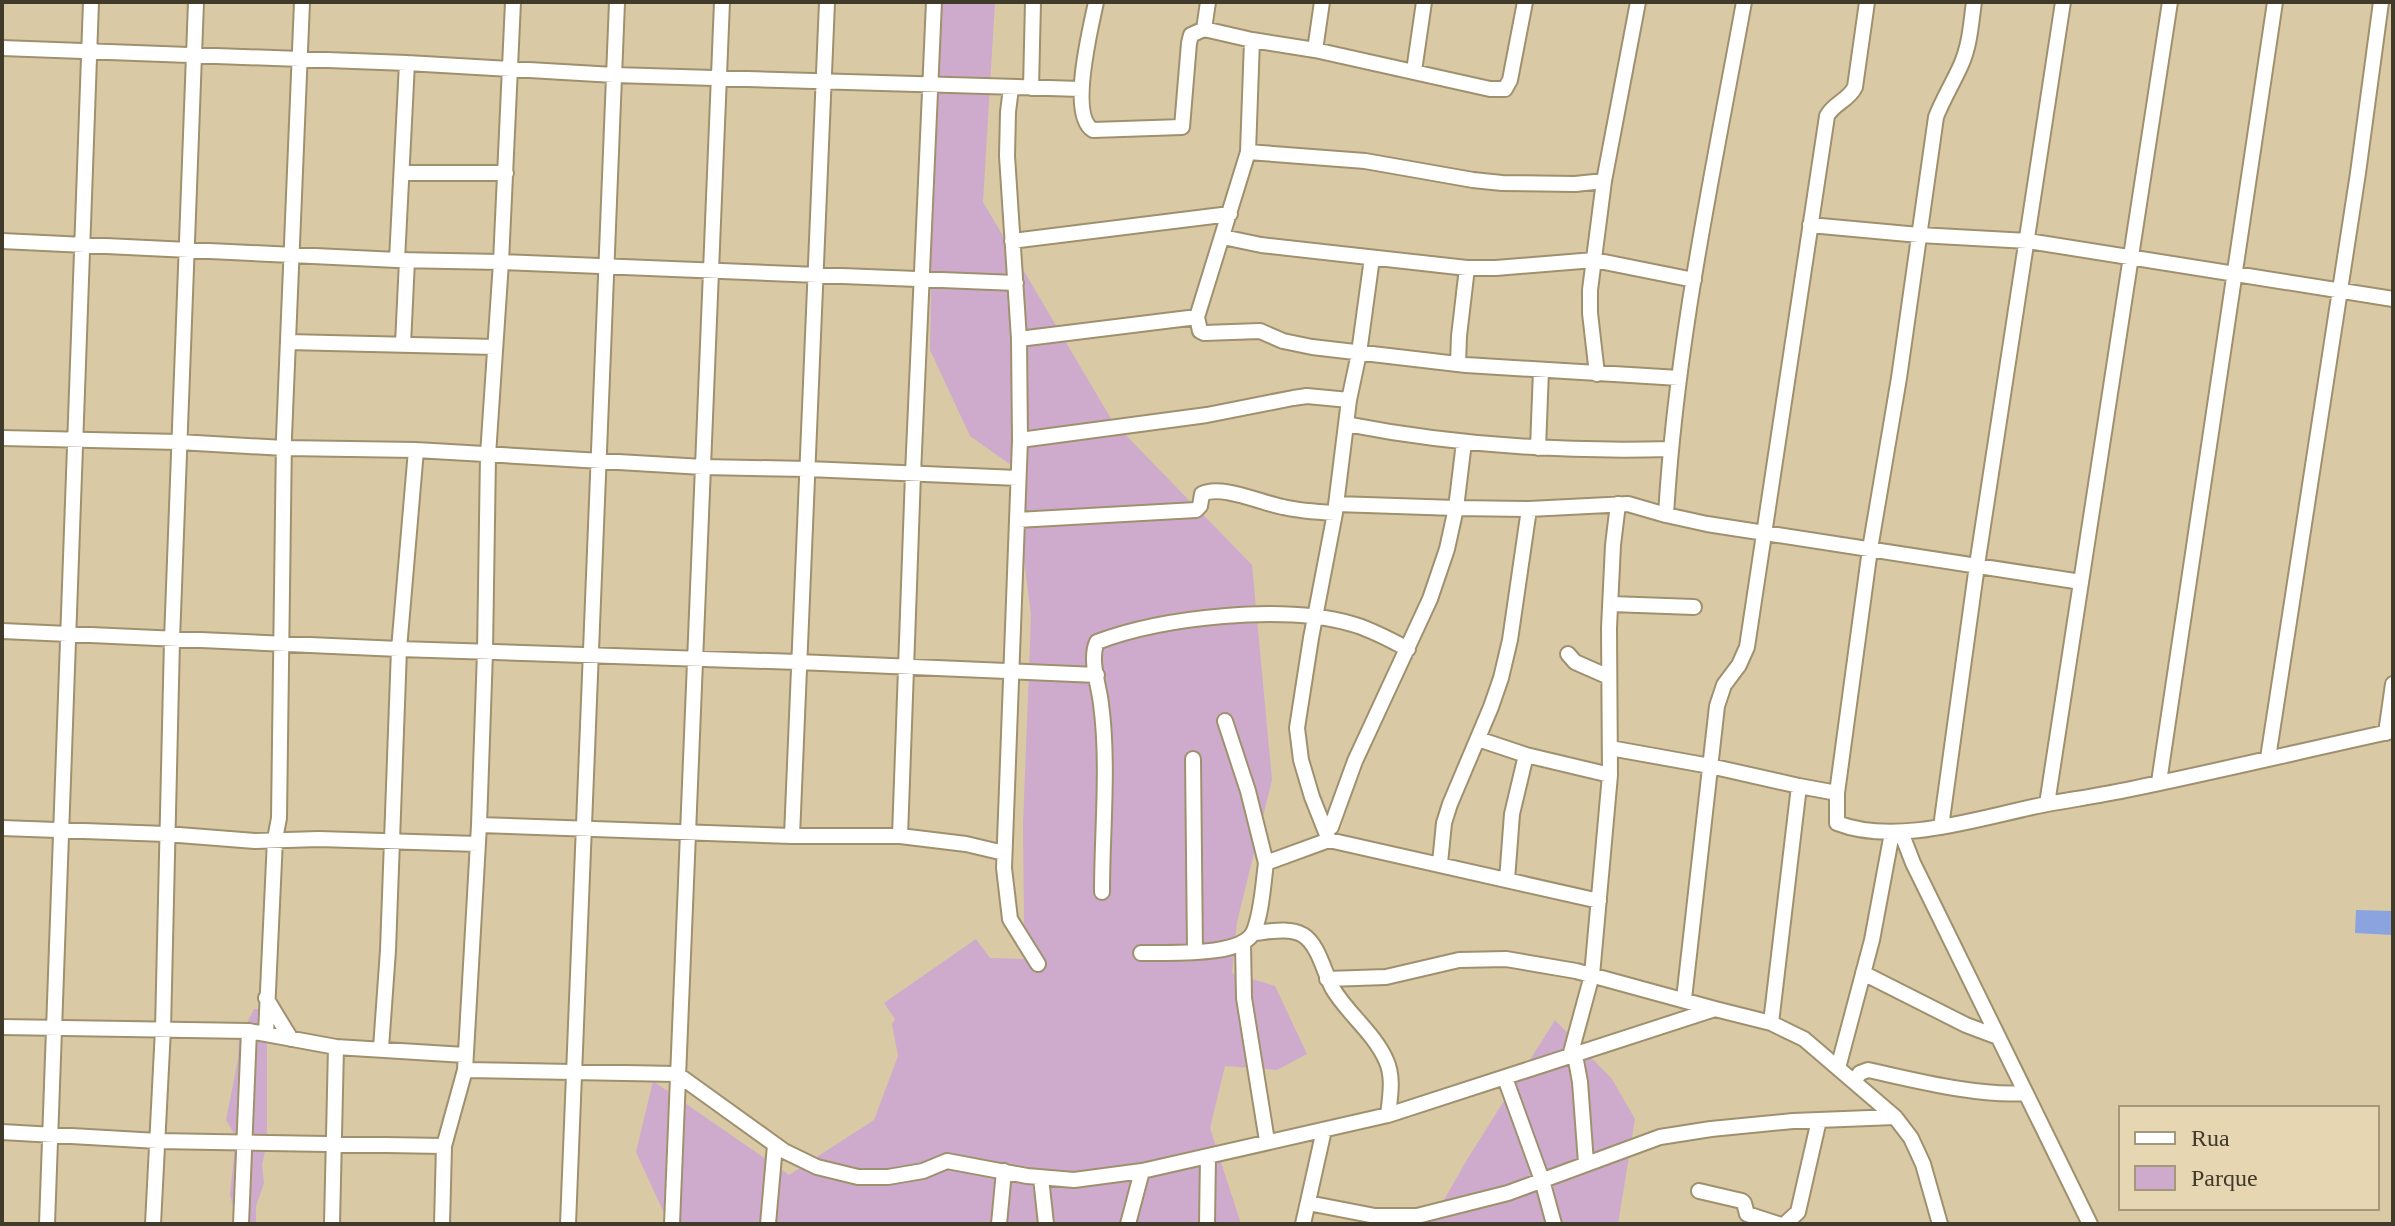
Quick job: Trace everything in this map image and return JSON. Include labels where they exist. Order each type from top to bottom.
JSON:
[{"type":"street","points":[[47,1224],[91,2]]},
{"type":"street","points":[[153,1224],[163,1029],[172,640],[196,2]]},
{"type":"street","points":[[266,1034],[275,839],[279,818],[284,448],[302,2]]},
{"type":"street","points":[[442,1224],[444,1146],[465,1063],[478,844],[488,455],[506,173],[513,2]]},
{"type":"street","points":[[568,1224],[617,2]]},
{"type":"street","points":[[672,1224],[722,2]]},
{"type":"street","points":[[792,836],[827,2]]},
{"type":"street","points":[[900,836],[934,2]]},
{"type":"street","points":[[1031,88],[1033,2]]},
{"type":"street","points":[[1096,2],[1081,89],[1085,122],[1093,130],[1182,127],[1189,43],[1191,35],[1204,29],[1490,89],[1505,89],[1510,80],[1525,2]]},
{"type":"street","points":[[1204,29],[1208,2]]},
{"type":"street","points":[[1315,50],[1322,2]]},
{"type":"street","points":[[1414,71],[1424,2]]},
{"type":"street","points":[[1597,374],[1590,313],[1594,260],[1604,181],[1638,2]]},
{"type":"street","points":[[1666,515],[1679,378],[1744,2]]},
{"type":"street","points":[[1684,999],[1719,696],[1747,647],[1827,116],[1832,107],[1851,95],[1855,87],[1867,2]]},
{"type":"street","points":[[1974,2],[1961,64],[1936,117],[1870,549],[1837,793],[1837,823],[1845,827],[1896,833],[1941,827],[2389,732],[2393,684]]},
{"type":"street","points":[[1941,827],[1977,565],[2063,2]]},
{"type":"street","points":[[2047,804],[2170,2]]},
{"type":"street","points":[[2159,782],[2275,2]]},
{"type":"street","points":[[2268,758],[2358,173],[2381,2]]},
{"type":"street","points":[[1252,40],[1248,152],[1197,317],[1200,331],[1260,331],[1283,341],[1458,364],[1679,378]]},
{"type":"street","points":[[2,48],[407,63],[614,75],[1081,89]]},
{"type":"street","points":[[403,344],[403,173],[407,63]]},
{"type":"street","points":[[1011,88],[1007,156],[1019,339],[1020,440],[1004,853],[1010,919],[1038,964]]},
{"type":"street","points":[[1248,152],[1365,161],[1502,183],[1575,184],[1604,181]]},
{"type":"street","points":[[403,173],[506,173]]},
{"type":"street","points":[[1012,241],[1230,214]]},
{"type":"street","points":[[1810,225],[2028,241],[2393,299]]},
{"type":"street","points":[[1223,237],[1261,245],[1467,268],[1594,260],[1694,280]]},
{"type":"street","points":[[2,241],[402,260],[1016,283]]},
{"type":"street","points":[[1328,835],[1312,797],[1297,739],[1372,258]]},
{"type":"street","points":[[1458,364],[1467,268]]},
{"type":"street","points":[[1019,339],[1197,317]]},
{"type":"street","points":[[288,342],[495,347]]},
{"type":"street","points":[[1538,448],[1541,370]]},
{"type":"street","points":[[1020,440],[1207,415],[1307,396],[1349,400]]},
{"type":"street","points":[[1346,424],[1464,442],[1538,448],[1670,449]]},
{"type":"street","points":[[2,438],[416,450],[703,467],[1018,478]]},
{"type":"street","points":[[1328,835],[1355,761],[1438,578],[1456,508],[1464,442]]},
{"type":"street","points":[[381,1048],[399,649],[416,450]]},
{"type":"street","points":[[1017,520],[1196,510],[1202,494],[1209,491],[1292,509],[1529,509],[1618,504],[1765,532],[2081,582]]},
{"type":"street","points":[[1586,1163],[1580,1082],[1572,1055],[1592,975],[1610,775],[1611,604],[1618,504]]},
{"type":"street","points":[[1440,863],[1444,823],[1501,678],[1510,640],[1529,509]]},
{"type":"street","points":[[1611,604],[1694,607]]},
{"type":"street","points":[[1102,892],[1103,743],[1097,642],[1184,621],[1262,613],[1316,616],[1353,624],[1408,649]]},
{"type":"street","points":[[2,631],[1097,675]]},
{"type":"street","points":[[1568,654],[1575,662],[1609,677]]},
{"type":"street","points":[[1225,721],[1248,791],[1266,863],[1248,939],[1244,998],[1267,1141]]},
{"type":"street","points":[[1478,739],[1526,755],[1610,775]]},
{"type":"street","points":[[1610,748],[1837,793]]},
{"type":"street","points":[[1507,880],[1512,814],[1526,755]]},
{"type":"street","points":[[1193,759],[1195,952]]},
{"type":"street","points":[[1771,1023],[1799,786]]},
{"type":"street","points":[[479,825],[792,836],[900,836],[966,844],[1004,853]]},
{"type":"street","points":[[2,828],[166,834],[255,841],[478,844]]},
{"type":"street","points":[[1838,1068],[1896,833]]},
{"type":"street","points":[[1896,833],[2090,1224]]},
{"type":"street","points":[[1266,863],[1328,835],[1599,901]]},
{"type":"street","points":[[1141,953],[1195,952],[1291,931],[1303,935],[1316,952],[1337,995],[1386,1061],[1391,1091],[1388,1115]]},
{"type":"street","points":[[1327,979],[1386,977],[1459,960],[1532,962],[1771,1023],[1804,1039],[1895,1117],[1911,1138],[1923,1164],[1940,1224]]},
{"type":"street","points":[[1863,973],[1966,1025],[1998,1037]]},
{"type":"street","points":[[266,997],[291,1039]]},
{"type":"street","points":[[2,1027],[249,1031],[336,1047],[381,1048],[465,1063],[677,1074],[784,1151],[817,1167],[858,1177],[888,1177],[923,1171],[947,1161],[1041,1178],[1074,1180],[1142,1171],[1388,1115],[1715,1009]]},
{"type":"street","points":[[241,1224],[249,1031]]},
{"type":"street","points":[[332,1224],[336,1047]]},
{"type":"street","points":[[1854,1081],[1860,1073],[1868,1070],[1969,1090],[2026,1093]]},
{"type":"street","points":[[1505,1078],[1542,1180],[1554,1224]]},
{"type":"street","points":[[1308,1203],[1374,1220],[1417,1216],[1508,1193],[1660,1137],[1711,1129],[1895,1117]]},
{"type":"street","points":[[1785,1224],[1798,1212],[1819,1120]]},
{"type":"street","points":[[1303,1224],[1324,1130]]},
{"type":"street","points":[[2,1132],[158,1141],[444,1146]]},
{"type":"street","points":[[768,1224],[775,1145]]},
{"type":"street","points":[[1207,1224],[1208,1156]]},
{"type":"street","points":[[999,1224],[1004,1171]]},
{"type":"street","points":[[1128,1224],[1142,1171]]},
{"type":"street","points":[[1041,1178],[1046,1224]]},
{"type":"street","points":[[1699,1191],[1742,1201],[1747,1214],[1778,1224]]},
{"type":"green space","points":[[929,2],[995,2],[983,202],[1113,422],[1252,565],[1272,780],[1237,922],[1232,973],[1275,986],[1307,1054],[1277,1070],[1225,1066],[1210,1128],[1241,1224],[669,1224],[636,1152],[653,1081],[789,1175],[874,1120],[898,1056],[892,1024],[895,1019],[884,1003],[976,939],[990,958],[1023,959],[1040,955],[1024,924],[1023,825],[1031,616],[1017,502],[1018,470],[970,436],[930,350]]},
{"type":"green space","points":[[254,1009],[284,1012],[288,1033],[267,1043],[264,1183],[256,1206],[256,1224],[238,1224],[230,1195],[236,1137],[226,1120],[239,1039]]},
{"type":"green space","points":[[1555,1020],[1612,1079],[1635,1119],[1618,1224],[1430,1224],[1468,1158]]},
{"type":"water","points":[[2356,910],[2393,911],[2393,935],[2355,933]]}]
